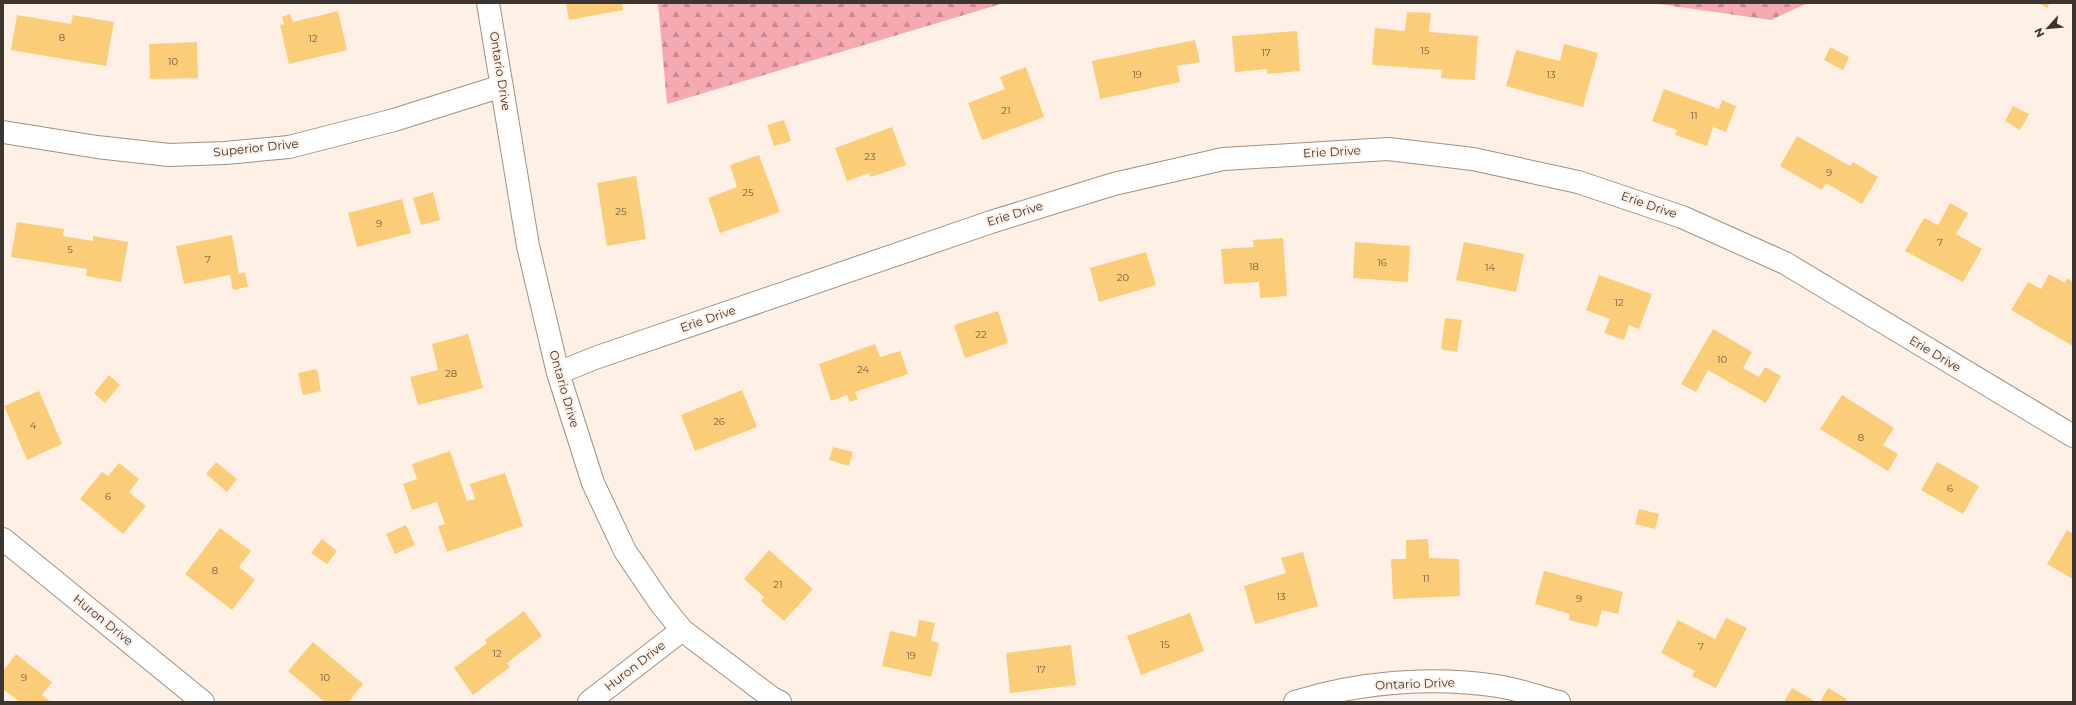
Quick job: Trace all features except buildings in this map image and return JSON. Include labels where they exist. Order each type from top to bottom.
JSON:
[{"type":"street","name":"Ontario Drive","points":[[488,3],[528,246],[558,372],[593,483],[609,521],[624,551],[682,630],[772,698],[780,702]]},
{"type":"street","name":"Superior Drive","points":[[3,132],[97,147],[169,155],[225,153],[289,147],[394,120],[502,86]]},
{"type":"street","name":"Erie Drive","points":[[558,372],[991,222],[1114,184],[1223,160],[1388,148],[1473,159],[1578,182],[1682,216],[1785,263],[2073,436]]},
{"type":"street","name":"Huron Drive","points":[[3,539],[203,702]]},
{"type":"street","name":"Huron Drive","points":[[589,702],[682,630]]},
{"type":"street","name":"Ontario Drive","points":[[1295,702],[1373,685],[1441,681],[1498,686],[1559,702]]},
{"type":"green space","points":[[658,3],[1004,3],[667,104]]},
{"type":"green space","points":[[1652,3],[1808,3],[1771,20]]}]
